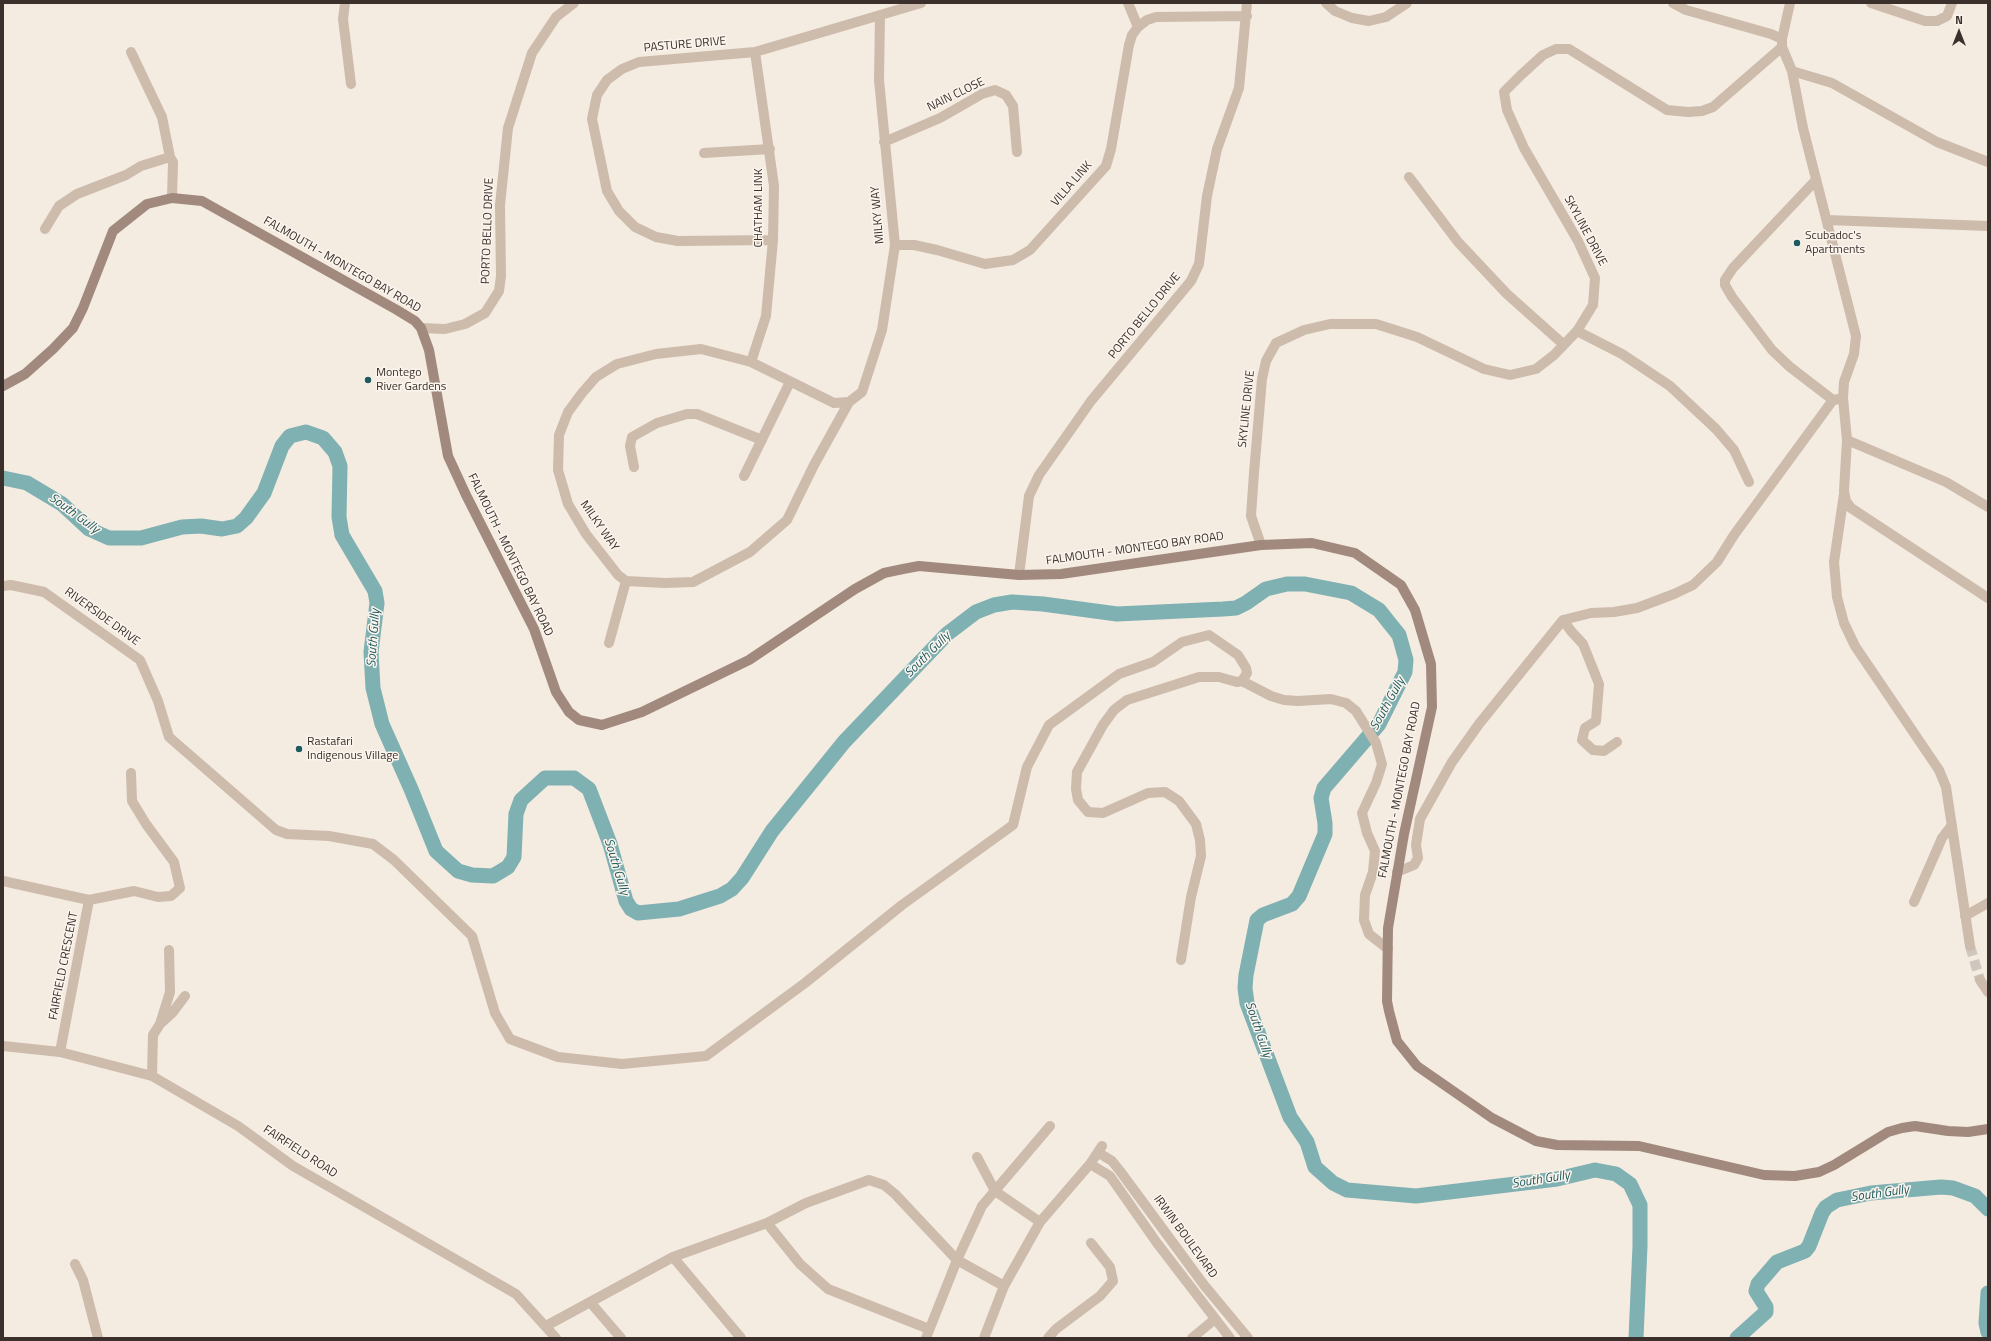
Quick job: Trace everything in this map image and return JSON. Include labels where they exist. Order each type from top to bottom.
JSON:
[{"type":"main road","name":"FALMOUTH - MONTEGO BAY ROAD","points":[[3,386],[25,374],[73,328],[83,308],[113,231],[147,204],[172,198],[202,200],[397,310],[415,321],[422,328],[429,350],[448,456],[466,495],[534,629],[556,692],[569,712],[579,720],[602,725],[642,712],[749,660],[855,589],[884,574],[919,566],[1019,575],[1061,574],[1261,545],[1312,543],[1355,554],[1401,585],[1415,610],[1431,664],[1432,707],[1397,872],[1388,928],[1387,1001],[1397,1041],[1417,1066],[1492,1118],[1536,1141],[1557,1145],[1639,1146],[1764,1175],[1795,1176],[1819,1172],[1834,1165],[1888,1132],[1902,1128],[1915,1126],[1948,1131],[1968,1132],[1988,1129]]},
{"type":"street","points":[[345,3],[343,19],[351,84]]},
{"type":"street","name":"PORTO BELLO DRIVE","points":[[422,328],[445,329],[465,324],[485,313],[499,291],[501,276],[500,206],[508,128],[532,53],[556,17],[574,3]]},
{"type":"street","name":"PASTURE DRIVE","points":[[773,240],[678,241],[656,237],[635,227],[619,211],[607,191],[592,119],[597,95],[607,80],[622,69],[638,62],[755,52],[921,3]]},
{"type":"street","points":[[1128,3],[1138,27],[1147,20],[1156,17],[1246,16]]},
{"type":"street","name":"PORTO BELLO DRIVE","points":[[1019,575],[1028,496],[1039,475],[1091,401],[1191,281],[1199,264],[1207,196],[1217,149],[1239,88],[1247,3]]},
{"type":"street","points":[[1326,3],[1336,11],[1352,18],[1369,20],[1386,17],[1407,3]]},
{"type":"street","points":[[1673,3],[1686,10],[1771,34],[1782,43]]},
{"type":"street","points":[[1397,872],[1414,865],[1418,858],[1416,845],[1420,819],[1452,762],[1479,724],[1564,620],[1590,613],[1614,612],[1637,608],[1693,585],[1717,562],[1734,535],[1838,399],[1854,354],[1856,336],[1803,128],[1792,71],[1782,43],[1790,3]]},
{"type":"street","points":[[1871,3],[1925,20],[1937,21],[1947,16],[1952,3]]},
{"type":"street","name":"MILKY WAY","points":[[850,402],[834,403],[751,362],[701,349],[656,354],[617,364],[596,378],[568,412],[559,435],[558,470],[568,504],[586,534],[618,575],[626,581],[665,583],[693,582],[750,552],[787,520],[814,465],[850,402],[856,398],[865,385],[882,330],[895,245],[879,80],[880,15]]},
{"type":"street","name":"VILLA LINK","points":[[895,245],[914,245],[985,264],[1013,260],[1030,250],[1106,166],[1111,149],[1129,45],[1132,35],[1138,27]]},
{"type":"street","name":"SKYLINE DRIVE","points":[[1261,545],[1251,516],[1254,473],[1262,380],[1266,361],[1276,343],[1304,330],[1330,324],[1376,324],[1417,336],[1484,369],[1510,375],[1536,369],[1554,355],[1577,331],[1593,305],[1595,278],[1578,242],[1524,148],[1507,110],[1504,92],[1543,55],[1556,49],[1569,49],[1666,110],[1688,112],[1702,111],[1713,107],[1782,43]]},
{"type":"street","points":[[131,52],[162,117],[170,157],[173,162],[172,198]]},
{"type":"street","name":"CHATHAM LINK","points":[[751,362],[766,316],[773,240],[774,186],[770,149],[755,52]]},
{"type":"street","points":[[1792,71],[1832,83],[1937,142],[1988,162]]},
{"type":"street","name":"NAIN CLOSE","points":[[884,142],[940,118],[982,94],[995,90],[1006,95],[1013,106],[1017,152]]},
{"type":"street","points":[[704,153],[770,149]]},
{"type":"street","points":[[45,229],[59,206],[77,194],[126,175],[141,166],[170,157]]},
{"type":"street","points":[[1409,177],[1458,242],[1507,294],[1563,344]]},
{"type":"street","points":[[1816,180],[1733,268],[1725,280],[1725,285],[1732,297],[1772,350],[1790,367],[1838,399],[1847,440],[1844,491],[1834,562],[1837,597],[1844,624],[1855,646],[1939,770],[1946,787],[1970,946]]},
{"type":"street","points":[[1826,220],[1988,226]]},
{"type":"street","points":[[1577,331],[1622,354],[1670,386],[1716,429],[1734,450],[1749,482]]},
{"type":"street","points":[[744,476],[790,382]]},
{"type":"street","points":[[634,467],[630,446],[632,437],[638,432],[657,423],[687,414],[696,414],[762,440]]},
{"type":"street","points":[[1847,440],[1946,482],[1988,507]]},
{"type":"street","points":[[1844,491],[1846,501],[1851,508],[1988,598]]},
{"type":"street","points":[[609,643],[626,581]]},
{"type":"street","name":"RIVERSIDE DRIVE","points":[[3,586],[11,585],[44,592],[140,660],[158,701],[169,737],[276,830],[287,834],[329,836],[373,844],[394,860],[472,936],[495,1013],[510,1039],[558,1057],[622,1064],[706,1056],[805,983],[902,905],[1013,825],[1027,767],[1049,725],[1119,674],[1152,662],[1182,642],[1209,635],[1238,655],[1246,668],[1247,673],[1242,681]]},
{"type":"street","points":[[1564,620],[1570,631],[1583,644],[1599,684],[1596,721],[1585,728],[1582,740],[1593,750],[1604,751],[1617,742]]},
{"type":"street","points":[[1181,960],[1190,897],[1201,856],[1200,840],[1196,824],[1179,801],[1165,792],[1148,793],[1103,813],[1088,812],[1078,800],[1076,789],[1077,772],[1103,725],[1114,710],[1127,700],[1200,678],[1218,678],[1237,682],[1242,681],[1271,696],[1284,700],[1298,701],[1331,699],[1346,703],[1356,711],[1376,743],[1382,764],[1376,783],[1362,812],[1367,833],[1375,852],[1373,872],[1365,895],[1364,920],[1369,934],[1388,949]]},
{"type":"street","points":[[89,900],[134,891],[158,897],[171,896],[180,888],[174,862],[146,824],[132,801],[131,773]]},
{"type":"street","points":[[1914,902],[1942,838],[1952,825]]},
{"type":"street","name":"FAIRFIELD CRESCENT","points":[[3,881],[89,900],[60,1052]]},
{"type":"street","points":[[1965,916],[1988,903]]},
{"type":"street","points":[[152,1076],[154,1035],[160,1024],[170,992],[169,950]]},
{"type":"street","points":[[1980,980],[1988,992]]},
{"type":"street","points":[[160,1024],[173,1012],[185,996]]},
{"type":"street","name":"FAIRFIELD ROAD","points":[[3,1046],[60,1052],[152,1076],[238,1126],[293,1166],[516,1294],[556,1338]]},
{"type":"street","points":[[767,1223],[800,1264],[828,1289],[927,1334],[957,1260],[982,1206],[1050,1126]]},
{"type":"street","name":"IRWIN BOULEVARD","points":[[1228,1336],[1157,1243],[1110,1176],[1090,1164],[1101,1149],[1112,1161],[1167,1236],[1235,1324],[1248,1338]]},
{"type":"street","points":[[977,1157],[995,1191],[1040,1222]]},
{"type":"street","points":[[984,1338],[1004,1286],[1040,1222],[1090,1164]]},
{"type":"street","points":[[546,1326],[673,1257],[767,1223],[806,1203],[869,1180],[884,1185],[895,1194],[957,1260],[1004,1286]]},
{"type":"street","points":[[1157,1243],[1167,1236]]},
{"type":"street","points":[[1048,1338],[1056,1329],[1100,1296],[1113,1281],[1110,1267],[1091,1243]]},
{"type":"street","points":[[673,1257],[741,1338]]},
{"type":"street","points":[[75,1264],[83,1280],[98,1338]]},
{"type":"street","points":[[590,1302],[621,1338]]},
{"type":"street","points":[[1192,1338],[1215,1319]]},
{"type":"street","points":[[1228,1336],[1235,1324]]},
{"type":"waterway","name":"South Gully","points":[[3,478],[27,483],[62,504],[89,529],[109,538],[141,538],[182,527],[201,526],[222,529],[237,526],[246,518],[264,493],[282,446],[290,436],[306,432],[323,438],[335,452],[340,466],[339,517],[342,535],[375,591],[377,603],[371,652],[373,688],[382,724],[411,789],[436,851],[458,871],[472,875],[493,876],[508,867],[514,857],[516,814],[521,800],[545,778],[574,778],[589,789],[610,844],[626,901],[631,909],[638,913],[679,909],[720,896],[732,889],[742,878],[772,831],[844,742],[947,634],[976,612],[994,605],[1012,602],[1043,604],[1117,614],[1236,608],[1266,589],[1287,584],[1305,584],[1351,593],[1379,610],[1399,635],[1406,660],[1405,672],[1379,724],[1324,788],[1321,798],[1325,823],[1325,834],[1299,896],[1292,904],[1263,915],[1257,920],[1246,975],[1245,988],[1247,1003],[1290,1117],[1307,1142],[1315,1167],[1333,1183],[1347,1190],[1416,1196],[1557,1179],[1595,1170],[1616,1174],[1630,1184],[1640,1205],[1640,1246],[1636,1338]]},
{"type":"waterway","name":"South Gully","points":[[1737,1338],[1766,1312],[1766,1307],[1756,1291],[1758,1284],[1777,1262],[1805,1251],[1809,1246],[1822,1213],[1826,1207],[1837,1200],[1871,1193],[1941,1187],[1953,1188],[1975,1196],[1988,1209]]},
{"type":"waterway","name":"South Gully","points":[[1988,1293],[1986,1323],[1988,1332]]},
{"type":"tunnel","points":[[1970,946],[1980,980]]},
{"type":"place","name":"Scubadoc's Apartments","points":[[1797,243]]},
{"type":"place","name":"Montego River Gardens","points":[[368,380]]},
{"type":"place","name":"Rastafari Indigenous Village","points":[[299,749]]}]
